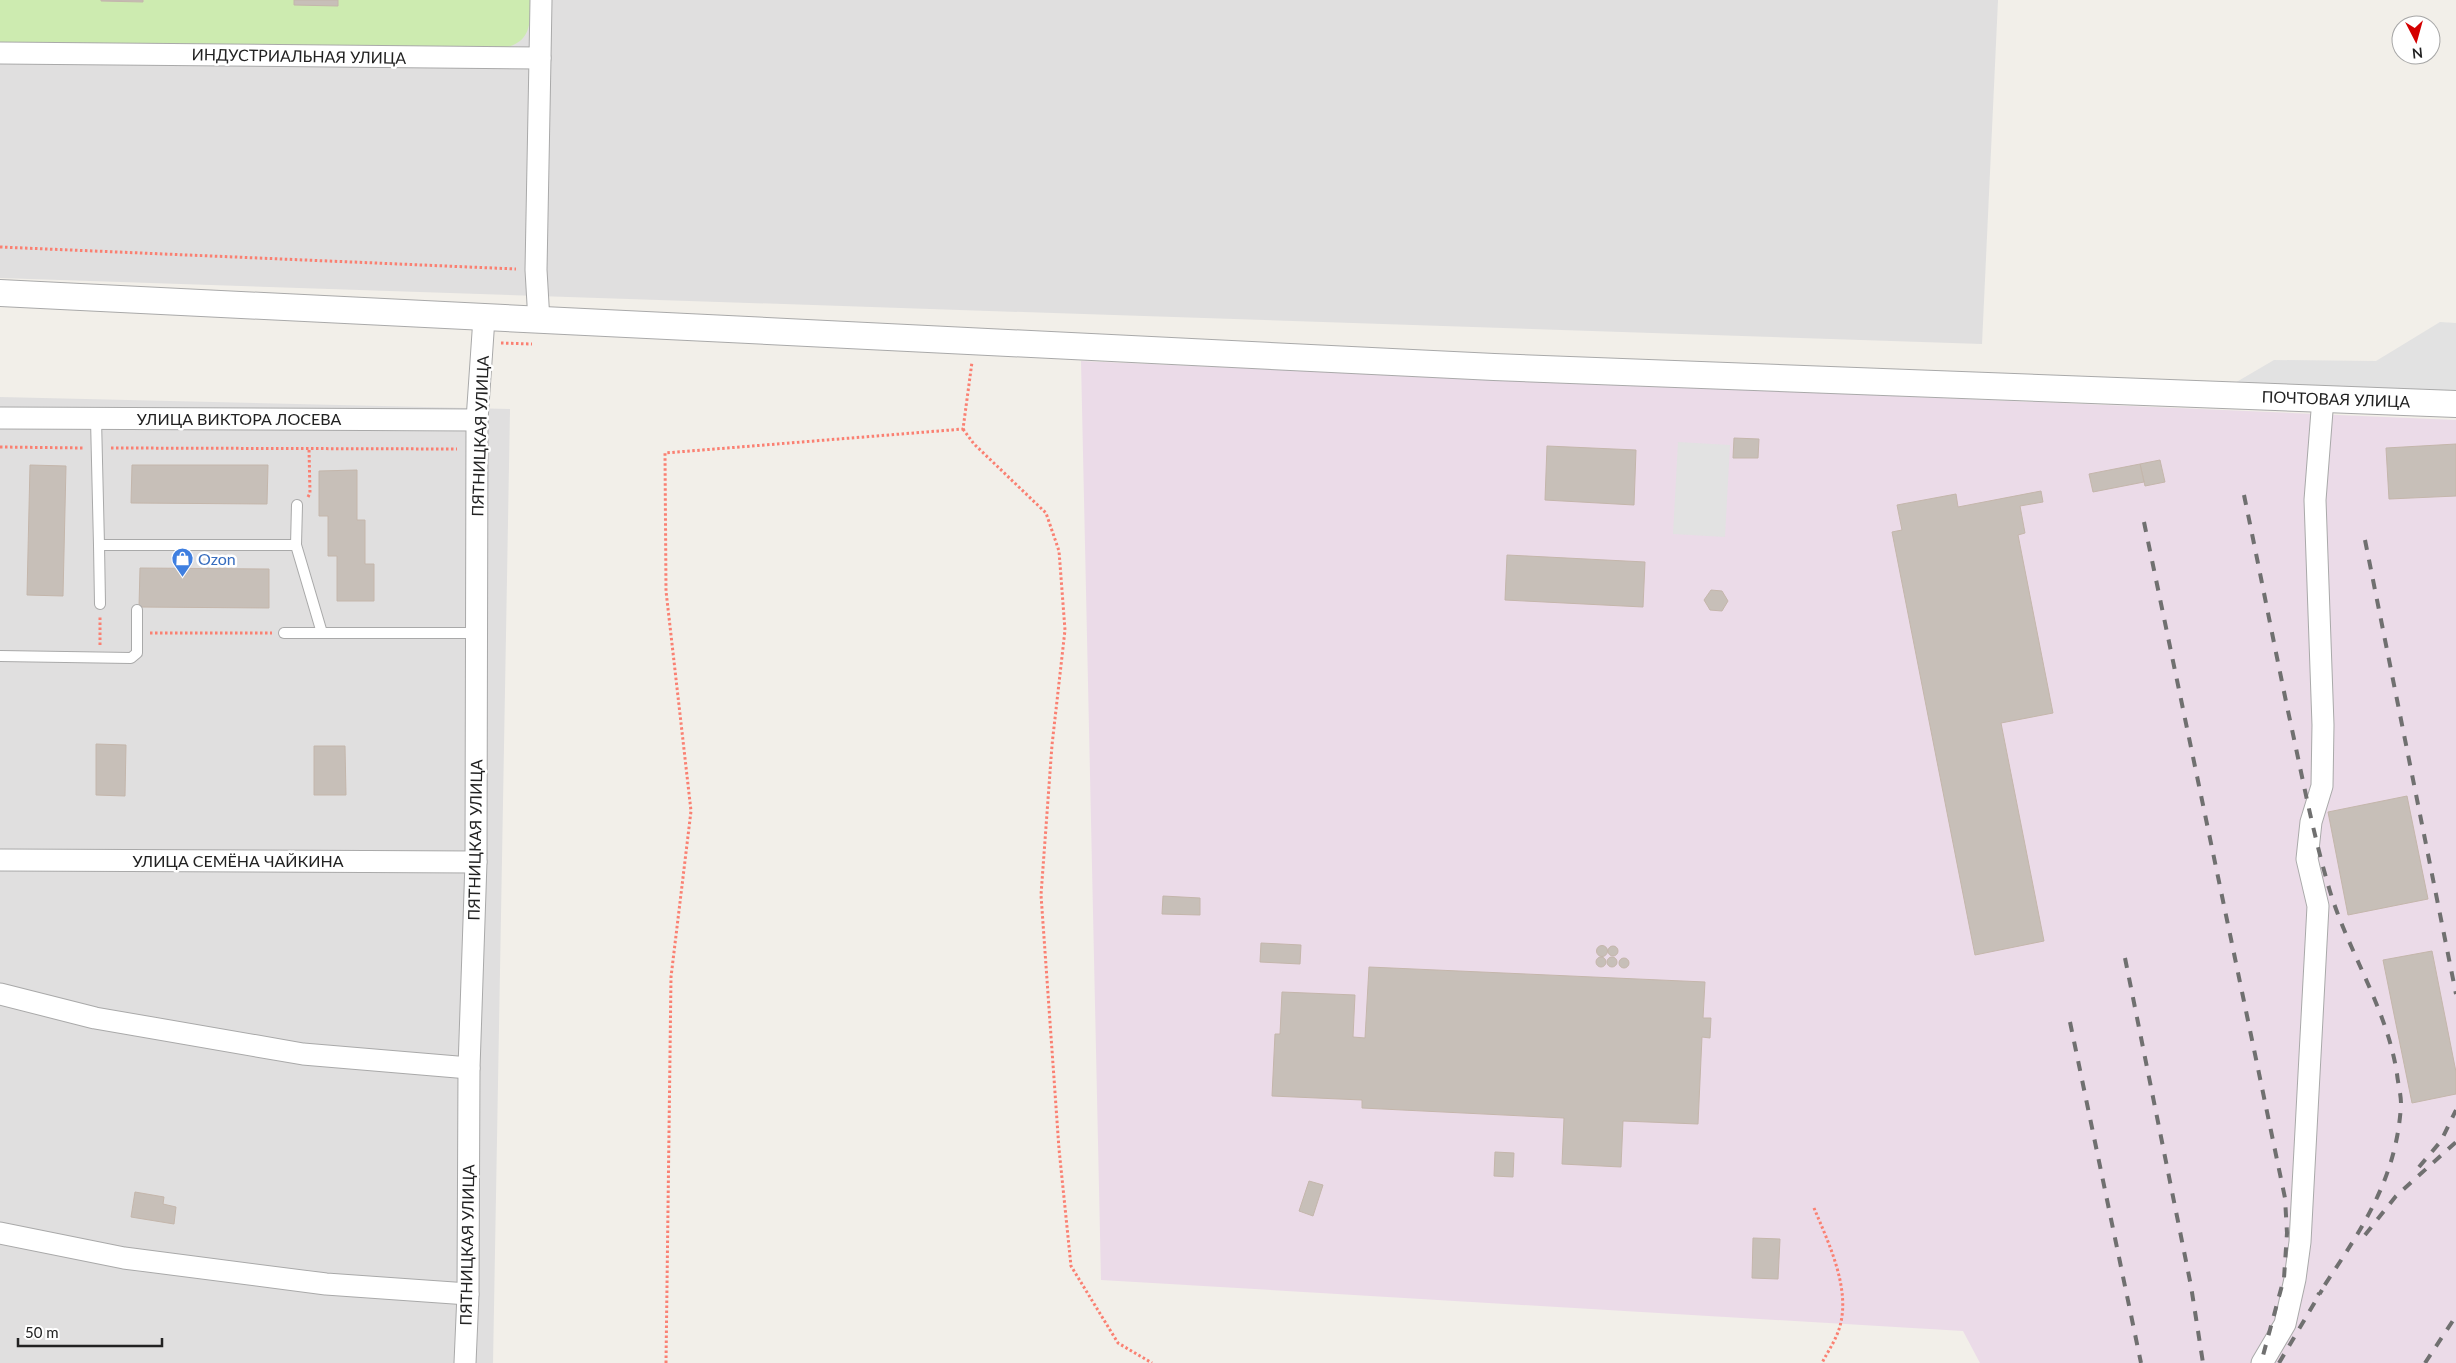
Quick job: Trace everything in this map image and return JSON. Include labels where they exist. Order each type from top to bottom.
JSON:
[{"type":"street","points":[[538,332],[536,270],[541,0]]},
{"type":"street","name":"ИНДУСТРИАЛЬНАЯ УЛИЦА","points":[[0,53],[540,58]]},
{"type":"street","name":"ПОЧТОВАЯ УЛИЦА","points":[[0,293],[484,330],[975,342],[1494,367],[2456,404]]},
{"type":"street","name":"ПЯТНИЦКАЯ УЛИЦА","points":[[465,1363],[468,1294],[469,1068],[476,862],[477,420],[484,330]]},
{"type":"street","points":[[2262,1363],[2285,1324],[2295,1280],[2300,1242],[2318,906],[2307,859],[2311,822],[2322,786],[2323,724],[2315,500],[2323,398]]},
{"type":"street","name":"УЛИЦА ВИКТОРА ЛОСЕВА","points":[[0,418],[477,420]]},
{"type":"street","name":"УЛИЦА СЕМЁНА ЧАЙКИНА","points":[[0,860],[476,862]]},
{"type":"street","points":[[0,994],[94,1018],[304,1054],[469,1068]]},
{"type":"street","points":[[0,1233],[124,1258],[326,1284],[468,1294]]},
{"type":"lane","points":[[96,419],[100,604]]},
{"type":"lane","points":[[296,505],[296,545],[322,633]]},
{"type":"lane","points":[[99,545],[296,545]]},
{"type":"lane","points":[[0,656],[136,657],[137,610]]},
{"type":"lane","points":[[284,633],[477,633]]},
{"type":"path","points":[[0,247],[536,270]]},
{"type":"path","points":[[484,330],[538,332]]},
{"type":"path","points":[[975,342],[963,429],[974,444],[1046,512],[1059,551],[1065,630],[1052,745],[1041,895],[1059,1149],[1071,1266],[1118,1343],[1152,1363]]},
{"type":"path","points":[[666,1363],[671,977],[691,811],[666,591],[665,453],[963,429]]},
{"type":"path","points":[[0,447],[478,449]]},
{"type":"path","points":[[296,505],[307,498],[310,493],[309,449]]},
{"type":"path","points":[[100,604],[100,658]]},
{"type":"path","points":[[137,633],[284,633]]},
{"type":"path","points":[[1814,1208],[1837,1265],[1842,1298],[1839,1331],[1822,1363]]},
{"type":"shaded area","points":[[0,0],[1998,0],[1982,344],[0,278]]},
{"type":"shaded area","points":[[2440,322],[2456,323],[2456,404],[2216,394],[2274,360],[2376,361]]},
{"type":"shaded area","points":[[1081,361],[2456,420],[2456,1363],[1980,1363],[1963,1331],[1101,1280]]},
{"type":"shaded area","points":[[0,397],[510,409],[493,1363],[0,1363]]},
{"type":"shaded area","points":[[1678,442],[1730,445],[1725,537],[1673,534]]},
{"type":"green space","points":[[0,0],[531,0],[530,22],[526,35],[516,44],[508,47],[0,43]]},
{"type":"building","points":[[143,0],[143,2],[101,1]]},
{"type":"building","points":[[294,0],[338,0],[338,6],[294,5]]},
{"type":"building","points":[[1734,438],[1759,439],[1758,458],[1733,458]]},
{"type":"building","points":[[2456,444],[2456,496],[2389,499],[2386,448]]},
{"type":"building","points":[[1547,446],[1636,450],[1634,505],[1545,500]]},
{"type":"building","points":[[2160,460],[2165,482],[2145,486],[2140,464]]},
{"type":"building","points":[[2140,464],[2144,482],[2093,492],[2089,474]]},
{"type":"building","points":[[30,465],[66,466],[63,596],[27,595]]},
{"type":"building","points":[[132,465],[268,465],[267,504],[131,503]]},
{"type":"building","points":[[357,470],[357,520],[365,520],[365,564],[374,564],[374,601],[337,601],[337,556],[328,556],[328,516],[319,516],[319,471]]},
{"type":"building","points":[[2041,491],[2043,502],[2020,506],[2025,533],[2018,535],[2053,713],[2001,723],[2044,941],[1975,955],[1892,532],[1902,530],[1897,505],[1956,494],[1958,507]]},
{"type":"building","points":[[1507,555],[1645,562],[1643,607],[1505,600]]},
{"type":"building","points":[[140,568],[269,569],[269,608],[139,607]]},
{"type":"building","points":[[1711,590],[1722,591],[1728,601],[1722,611],[1710,610],[1704,600]]},
{"type":"building","points":[[96,744],[126,745],[125,796],[96,795]]},
{"type":"building","points":[[314,746],[345,746],[346,795],[314,795]]},
{"type":"building","points":[[2407,796],[2428,899],[2348,915],[2328,812]]},
{"type":"building","points":[[1163,896],[1200,898],[1200,915],[1162,914]]},
{"type":"building","points":[[1261,943],[1301,945],[1300,964],[1260,962]]},
{"type":"building","points":[[1602,945],[1608,951],[1602,957],[1596,951]]},
{"type":"building","points":[[1613,946],[1618,951],[1613,956],[1608,951]]},
{"type":"building","points":[[2432,951],[2456,1072],[2456,1094],[2412,1103],[2383,960]]},
{"type":"building","points":[[1601,957],[1606,962],[1601,967],[1596,962]]},
{"type":"building","points":[[1612,957],[1617,962],[1612,967],[1607,962]]},
{"type":"building","points":[[1624,958],[1629,963],[1624,968],[1619,963]]},
{"type":"building","points":[[1369,967],[1705,982],[1703,1018],[1711,1018],[1710,1038],[1702,1037],[1698,1124],[1623,1121],[1621,1167],[1562,1164],[1564,1118],[1362,1108],[1362,1100],[1272,1096],[1275,1034],[1280,1034],[1282,992],[1355,995],[1353,1037],[1365,1038]]},
{"type":"building","points":[[1495,1152],[1514,1153],[1513,1177],[1494,1176]]},
{"type":"building","points":[[1309,1181],[1323,1185],[1313,1216],[1299,1211]]},
{"type":"building","points":[[135,1192],[164,1197],[163,1204],[176,1207],[174,1224],[131,1217]]},
{"type":"building","points":[[1753,1238],[1780,1239],[1778,1279],[1752,1278]]},
{"type":"railway","points":[[2244,495],[2288,711],[2323,866],[2337,912],[2385,1026],[2392,1050],[2401,1100],[2398,1132],[2384,1182],[2361,1228],[2318,1295]]},
{"type":"railway","points":[[2144,522],[2285,1198],[2287,1233],[2284,1278],[2261,1363]]},
{"type":"railway","points":[[2365,540],[2456,994]]},
{"type":"railway","points":[[2125,958],[2191,1286],[2203,1363]]},
{"type":"railway","points":[[2070,1022],[2141,1363]]},
{"type":"railway","points":[[2419,1167],[2441,1141],[2456,1110]]},
{"type":"railway","points":[[2365,1235],[2396,1196],[2456,1142]]},
{"type":"railway","points":[[2279,1363],[2322,1290]]},
{"type":"railway","points":[[2425,1363],[2456,1316]]},
{"type":"place","name":"Ozon","points":[[182,578]]}]
